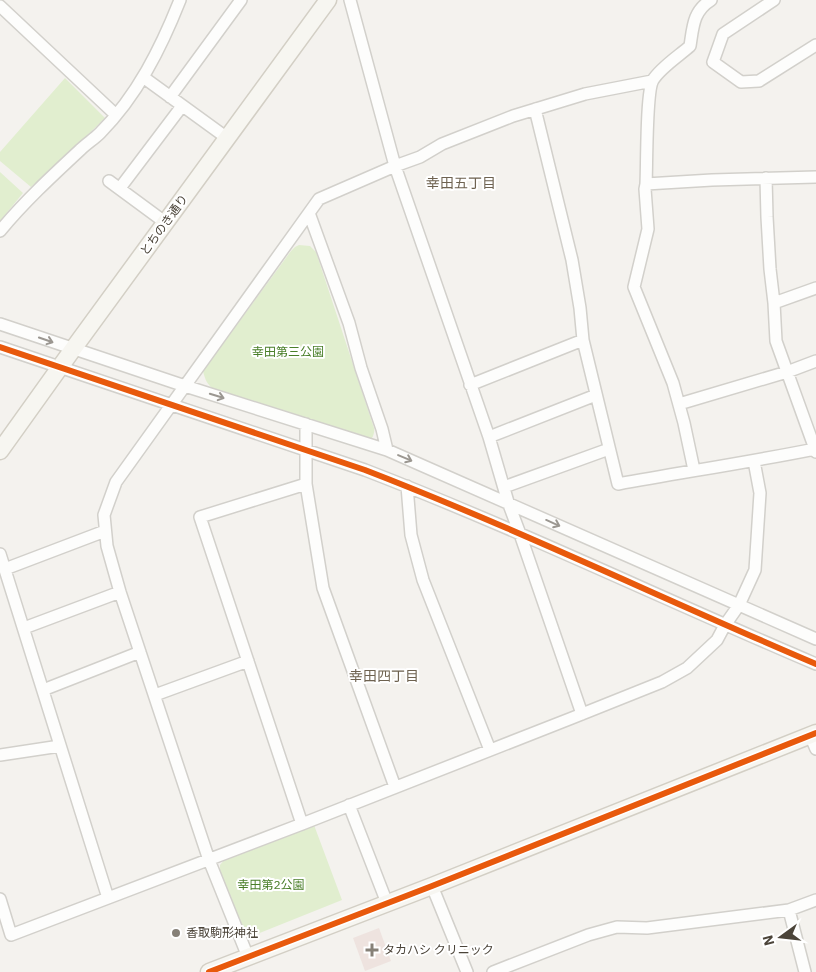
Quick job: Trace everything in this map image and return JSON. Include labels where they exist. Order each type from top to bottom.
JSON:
[{"type":"street","points":[[0,231],[18,210],[82,148],[100,134],[131,96],[171,23],[180,0]]},
{"type":"street","points":[[170,97],[241,0]]},
{"type":"street","name":"とちのき通り","points":[[0,451],[328,0]]},
{"type":"street","points":[[350,0],[395,166],[489,437],[508,502],[582,714]]},
{"type":"street","points":[[694,470],[679,404],[634,287],[648,229],[645,189],[649,104],[652,82],[658,74],[690,46],[696,15],[711,0]]},
{"type":"street","points":[[774,0],[723,34],[713,62],[741,82],[759,81],[816,45]]},
{"type":"street","points":[[0,6],[116,115]]},
{"type":"street","points":[[143,77],[227,138]]},
{"type":"street","points":[[248,957],[209,860],[120,592],[107,546],[104,515],[116,482],[319,200],[395,166],[420,157],[442,144],[490,124],[585,94],[652,82]]},
{"type":"street","points":[[120,188],[182,106]]},
{"type":"street","points":[[535,109],[572,260],[583,340],[618,484],[816,451],[776,341],[766,178]]},
{"type":"street","points":[[646,184],[816,176]]},
{"type":"street","points":[[109,182],[120,188],[166,223]]},
{"type":"street","points":[[310,213],[349,324],[387,450]]},
{"type":"street","points":[[774,303],[816,288]]},
{"type":"street","points":[[0,324],[185,386],[387,450],[816,639]]},
{"type":"street","points":[[470,385],[583,340]]},
{"type":"street","points":[[0,347],[172,404],[407,486],[816,664]]},
{"type":"street","points":[[679,404],[787,372],[816,361]]},
{"type":"street","points":[[489,437],[596,395]]},
{"type":"street","points":[[306,424],[306,484],[323,588],[395,787]]},
{"type":"street","points":[[504,487],[609,449]]},
{"type":"street","points":[[0,899],[11,935],[209,860],[582,714],[662,682],[687,668],[717,640],[739,605],[755,570],[760,493],[754,461]]},
{"type":"street","points":[[302,824],[200,517],[306,484]]},
{"type":"street","points":[[407,486],[411,536],[423,580],[490,750]]},
{"type":"street","points":[[5,570],[105,531]]},
{"type":"street","points":[[0,554],[108,898]]},
{"type":"street","points":[[24,628],[120,592]]},
{"type":"street","points":[[43,690],[140,652]]},
{"type":"street","points":[[155,695],[248,661]]},
{"type":"street","points":[[209,972],[814,739]]},
{"type":"street","points":[[0,755],[60,746]]},
{"type":"street","points":[[349,805],[387,903]]},
{"type":"street","points":[[432,886],[467,972]]},
{"type":"street","points":[[493,972],[588,935],[617,927],[647,928],[789,910],[816,900]]},
{"type":"street","points":[[789,910],[805,972]]},
{"type":"shaded area","name":"タカハシ クリニック","points":[[379,928],[391,961],[365,971],[353,938]]},
{"type":"green space","points":[[65,78],[105,118],[31,187],[0,161],[0,152]]},
{"type":"green space","points":[[0,172],[23,193],[0,221]]},
{"type":"green space","name":"幸田第三公園","points":[[299,245],[310,246],[316,252],[374,428],[374,435],[370,440],[216,390],[208,384],[205,377],[203,371],[291,251]]},
{"type":"green space","name":"幸田第2公園","points":[[314,825],[342,900],[252,936],[243,929],[220,871],[220,865],[225,859]]},
{"type":"cycle path","points":[[0,347],[365,470],[535,540],[816,664]]},
{"type":"cycle path","points":[[209,972],[432,886],[816,733]]},
{"type":"place","name":"香取駒形神社","points":[[176,933]]},
{"type":"place","name":"タカハシ クリニック","points":[[372,950]]},
{"type":"district","name":"幸田五丁目","points":[[461,183]]},
{"type":"district","name":"幸田四丁目","points":[[384,676]]}]
